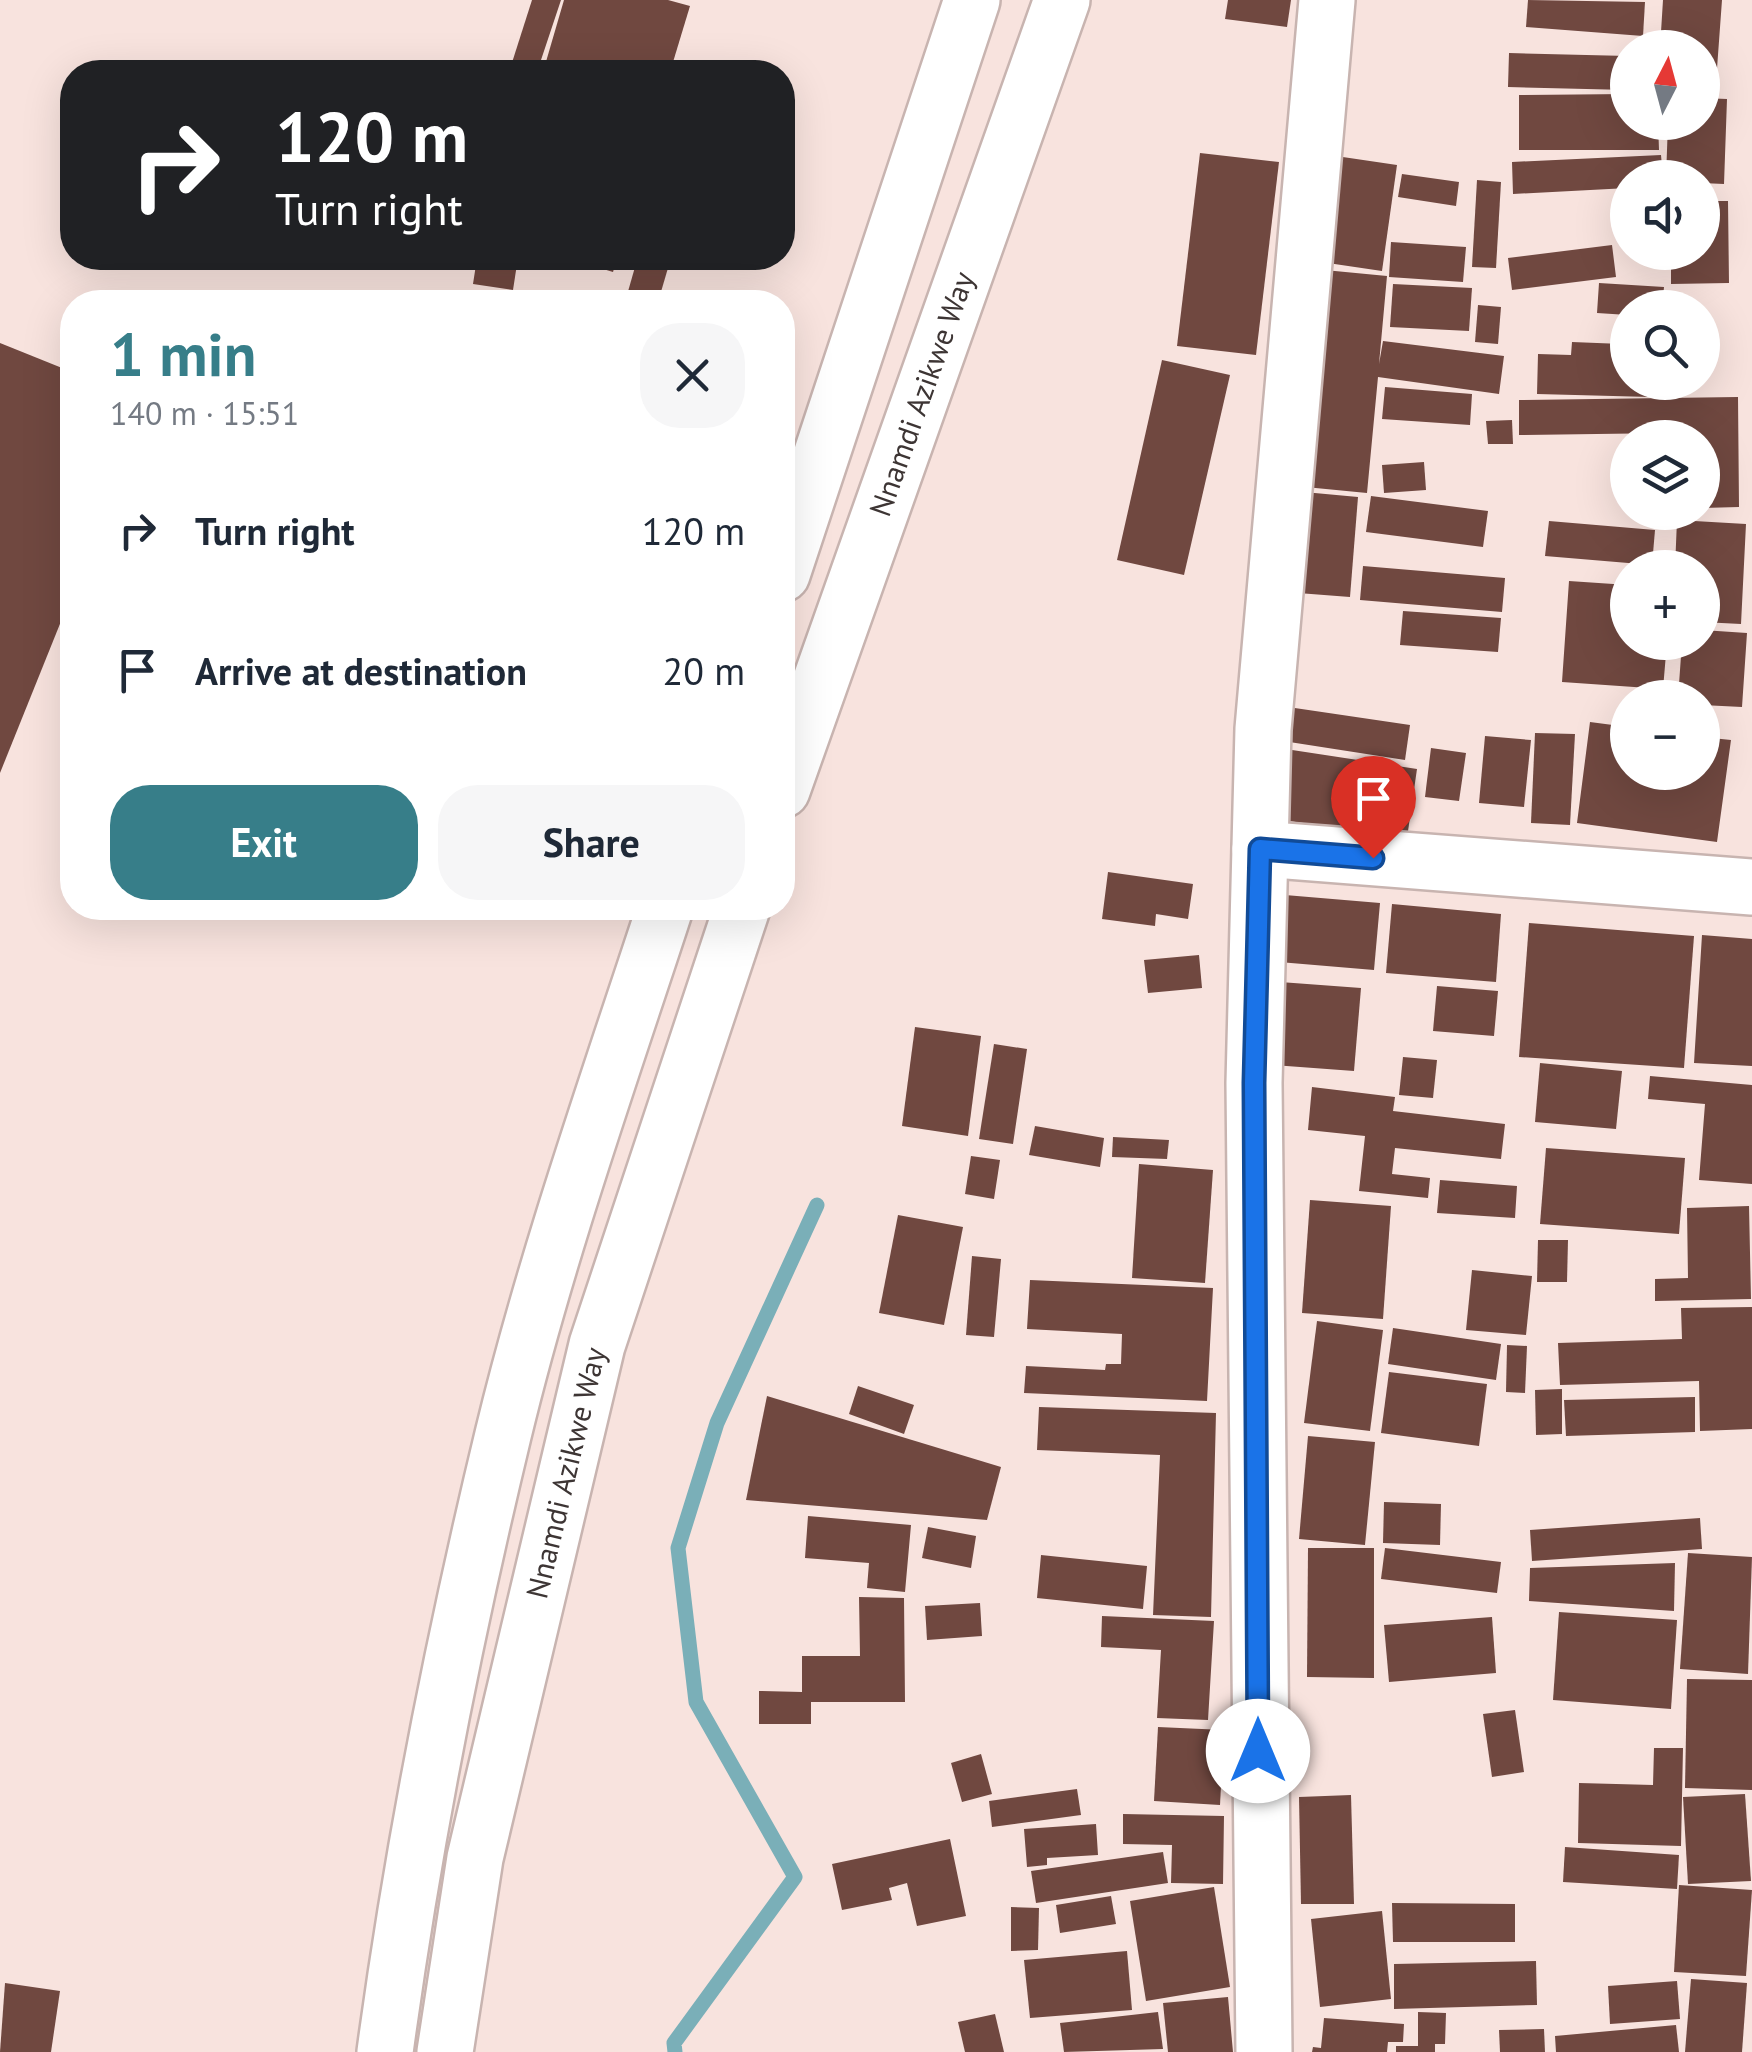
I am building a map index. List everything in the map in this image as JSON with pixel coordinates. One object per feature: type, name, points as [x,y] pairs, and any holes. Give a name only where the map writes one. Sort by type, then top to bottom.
[{"type":"main road","points":[[795,535],[972,0]]},
{"type":"main road","name":"Nnamdi Azikwe Way","points":[[795,753],[1062,0]]},
{"type":"main road","points":[[1264,2052],[1254,1102],[1263,728],[1327,0]]},
{"type":"main road","points":[[1260,849],[1752,887]]},
{"type":"main road","points":[[385,2052],[444,1708],[504,1433],[582,1165],[661,920]]},
{"type":"main road","name":"Nnamdi Azikwe Way","points":[[445,2052],[475,1858],[597,1345],[738,920]]},
{"type":"building","points":[[532,0],[561,0],[541,60],[513,60]]},
{"type":"building","points":[[564,0],[668,0],[690,6],[674,60],[546,60]]},
{"type":"building","points":[[1228,0],[1291,0],[1287,27],[1225,19]]},
{"type":"building","points":[[1528,0],[1645,2],[1643,30],[1610,30],[1610,33],[1526,27]]},
{"type":"building","points":[[1663,0],[1722,0],[1720,30],[1661,30]]},
{"type":"building","points":[[1509,53],[1610,56],[1610,90],[1508,87]]},
{"type":"building","points":[[1610,94],[1610,140],[1659,140],[1659,150],[1519,150],[1519,95]]},
{"type":"building","points":[[1720,99],[1727,99],[1724,184],[1720,184],[1720,160],[1667,160],[1667,140],[1720,140]]},
{"type":"building","points":[[1200,153],[1279,162],[1256,355],[1177,346]]},
{"type":"building","points":[[1661,155],[1661,160],[1610,160],[1610,189],[1513,194],[1512,162]]},
{"type":"building","points":[[1336,156],[1397,165],[1382,271],[1321,262]]},
{"type":"building","points":[[1402,174],[1459,182],[1456,206],[1398,197]]},
{"type":"building","points":[[1477,180],[1501,182],[1496,268],[1472,267]]},
{"type":"building","points":[[1720,201],[1728,201],[1729,283],[1671,284],[1671,270],[1720,270]]},
{"type":"building","points":[[1391,242],[1466,247],[1463,282],[1389,277]]},
{"type":"building","points":[[1610,245],[1610,270],[1615,270],[1616,277],[1512,290],[1508,258]]},
{"type":"building","points":[[1314,269],[1387,276],[1379,364],[1383,341],[1504,356],[1499,394],[1378,377],[1367,493],[1295,486]]},
{"type":"building","points":[[475,270],[516,270],[513,290],[473,284]]},
{"type":"building","points":[[634,270],[667,270],[662,290],[628,290]]},
{"type":"building","points":[[1599,283],[1664,287],[1610,290],[1610,314],[1597,313]]},
{"type":"building","points":[[1393,284],[1472,288],[1469,331],[1390,327]]},
{"type":"building","points":[[1478,305],[1501,307],[1498,344],[1475,342]]},
{"type":"building","points":[[1572,342],[1610,344],[1610,396],[1537,394],[1538,354],[1571,355]]},
{"type":"building","points":[[0,343],[60,367],[60,624],[0,773]]},
{"type":"building","points":[[1162,360],[1230,375],[1184,575],[1117,560]]},
{"type":"building","points":[[1385,387],[1472,394],[1470,425],[1382,419]]},
{"type":"building","points":[[1738,397],[1739,507],[1720,508],[1720,420],[1610,420],[1610,434],[1519,435],[1519,400]]},
{"type":"building","points":[[1512,420],[1513,444],[1488,444],[1486,421]]},
{"type":"building","points":[[1424,462],[1426,490],[1384,493],[1382,465]]},
{"type":"building","points":[[1293,491],[1358,497],[1350,597],[1285,592]]},
{"type":"building","points":[[1371,496],[1488,511],[1483,547],[1366,532]]},
{"type":"building","points":[[1549,521],[1610,526],[1610,530],[1655,530],[1653,550],[1610,550],[1610,561],[1545,556]]},
{"type":"building","points":[[1720,522],[1746,524],[1741,624],[1720,623],[1720,550],[1676,550],[1677,530],[1720,530]]},
{"type":"building","points":[[1363,566],[1505,578],[1502,612],[1360,600]]},
{"type":"building","points":[[1569,581],[1610,584],[1610,660],[1665,660],[1664,680],[1610,680],[1610,685],[1562,682]]},
{"type":"building","points":[[1403,611],[1501,618],[1498,652],[1400,645]]},
{"type":"building","points":[[1720,631],[1747,633],[1742,707],[1720,706],[1720,680],[1679,680],[1681,660],[1720,660]]},
{"type":"building","points":[[1288,707],[1410,725],[1405,760],[1283,741]]},
{"type":"building","points":[[1590,722],[1610,725],[1610,790],[1720,790],[1720,739],[1731,740],[1717,842],[1577,823]]},
{"type":"building","points":[[1535,733],[1575,734],[1570,825],[1531,823]]},
{"type":"building","points":[[1485,736],[1531,740],[1524,807],[1479,803]]},
{"type":"building","points":[[1279,748],[1417,769],[1407,838],[1269,818]]},
{"type":"building","points":[[1431,748],[1466,753],[1459,801],[1425,797]]},
{"type":"building","points":[[1108,872],[1193,884],[1188,919],[1156,914],[1155,926],[1102,919]]},
{"type":"building","points":[[1285,895],[1380,903],[1374,970],[1279,962]]},
{"type":"building","points":[[1392,904],[1501,914],[1496,982],[1386,973]]},
{"type":"building","points":[[1529,923],[1694,936],[1684,1068],[1519,1057]]},
{"type":"building","points":[[1702,935],[1752,939],[1752,1066],[1694,1063]]},
{"type":"building","points":[[1199,955],[1202,988],[1148,993],[1144,960]]},
{"type":"building","points":[[1280,982],[1361,988],[1354,1071],[1273,1065]]},
{"type":"building","points":[[1437,986],[1498,991],[1494,1036],[1433,1031]]},
{"type":"building","points":[[915,1027],[981,1036],[968,1136],[902,1126]]},
{"type":"building","points":[[994,1044],[1027,1049],[1013,1144],[979,1139]]},
{"type":"building","points":[[1403,1057],[1437,1060],[1433,1098],[1399,1095]]},
{"type":"building","points":[[1540,1063],[1622,1071],[1616,1129],[1535,1122]]},
{"type":"building","points":[[1650,1076],[1752,1085],[1752,1184],[1699,1180],[1705,1104],[1648,1099]]},
{"type":"building","points":[[1312,1087],[1395,1097],[1393,1111],[1505,1124],[1501,1159],[1395,1148],[1392,1174],[1430,1178],[1428,1198],[1359,1191],[1365,1136],[1308,1130]]},
{"type":"building","points":[[1035,1126],[1104,1138],[1100,1167],[1029,1155]]},
{"type":"building","points":[[1113,1137],[1169,1140],[1167,1159],[1112,1157]]},
{"type":"building","points":[[1546,1148],[1685,1158],[1679,1234],[1540,1224]]},
{"type":"building","points":[[971,1156],[1000,1160],[994,1199],[965,1194]]},
{"type":"building","points":[[1139,1164],[1213,1170],[1205,1283],[1132,1278]]},
{"type":"building","points":[[1440,1180],[1517,1186],[1515,1218],[1437,1213]]},
{"type":"building","points":[[1310,1200],[1391,1206],[1383,1319],[1302,1313]]},
{"type":"building","points":[[1749,1206],[1751,1299],[1655,1301],[1655,1279],[1688,1278],[1687,1208]]},
{"type":"building","points":[[898,1215],[963,1227],[944,1325],[879,1313]]},
{"type":"building","points":[[1538,1240],[1568,1240],[1567,1282],[1537,1282]]},
{"type":"building","points":[[972,1256],[1001,1259],[994,1337],[966,1335]]},
{"type":"building","points":[[1472,1270],[1532,1276],[1526,1335],[1466,1330]]},
{"type":"building","points":[[1030,1280],[1213,1288],[1207,1401],[1024,1393],[1026,1366],[1105,1370],[1106,1364],[1121,1364],[1122,1334],[1027,1329]]},
{"type":"building","points":[[1752,1307],[1752,1429],[1700,1431],[1699,1381],[1560,1385],[1558,1343],[1682,1339],[1681,1308]]},
{"type":"building","points":[[1317,1321],[1383,1330],[1370,1431],[1304,1423]]},
{"type":"building","points":[[1393,1328],[1501,1344],[1496,1380],[1388,1364]]},
{"type":"building","points":[[1507,1345],[1527,1346],[1525,1393],[1506,1392]]},
{"type":"building","points":[[1389,1372],[1487,1384],[1479,1446],[1381,1433]]},
{"type":"building","points":[[858,1386],[914,1405],[904,1434],[849,1414]]},
{"type":"building","points":[[1562,1389],[1562,1434],[1536,1435],[1535,1390]]},
{"type":"building","points":[[767,1396],[1001,1467],[987,1520],[746,1500]]},
{"type":"building","points":[[1695,1397],[1695,1432],[1566,1436],[1564,1400]]},
{"type":"building","points":[[1039,1407],[1216,1413],[1211,1617],[1153,1615],[1160,1455],[1037,1450]]},
{"type":"building","points":[[1308,1436],[1375,1442],[1365,1545],[1299,1539]]},
{"type":"building","points":[[1384,1502],[1441,1504],[1440,1545],[1383,1543]]},
{"type":"building","points":[[808,1516],[911,1525],[905,1592],[867,1588],[869,1563],[805,1558]]},
{"type":"building","points":[[1700,1518],[1702,1549],[1532,1561],[1530,1530]]},
{"type":"building","points":[[928,1527],[976,1536],[971,1568],[922,1558]]},
{"type":"building","points":[[1308,1548],[1374,1548],[1374,1678],[1307,1677]]},
{"type":"building","points":[[1385,1548],[1501,1562],[1497,1593],[1381,1579]]},
{"type":"building","points":[[1688,1553],[1752,1557],[1748,1674],[1680,1669]]},
{"type":"building","points":[[1041,1555],[1147,1566],[1143,1609],[1037,1598]]},
{"type":"building","points":[[1675,1563],[1674,1611],[1529,1601],[1530,1568]]},
{"type":"building","points":[[859,1597],[904,1598],[905,1702],[811,1702],[811,1724],[759,1724],[759,1691],[802,1692],[802,1656],[860,1656]]},
{"type":"building","points":[[980,1603],[982,1636],[927,1640],[925,1606]]},
{"type":"building","points":[[1559,1612],[1677,1620],[1671,1709],[1553,1700]]},
{"type":"building","points":[[1102,1616],[1214,1621],[1208,1720],[1157,1718],[1161,1650],[1101,1647]]},
{"type":"building","points":[[1492,1617],[1496,1673],[1389,1682],[1384,1625]]},
{"type":"building","points":[[1687,1679],[1752,1680],[1752,1790],[1685,1788]]},
{"type":"building","points":[[1515,1710],[1524,1772],[1492,1777],[1483,1714]]},
{"type":"building","points":[[1158,1727],[1224,1730],[1220,1805],[1154,1801]]},
{"type":"building","points":[[1654,1748],[1683,1748],[1681,1846],[1578,1843],[1579,1783],[1653,1785]]},
{"type":"building","points":[[981,1754],[992,1794],[962,1802],[951,1763]]},
{"type":"building","points":[[1077,1789],[1081,1815],[992,1827],[989,1801]]},
{"type":"building","points":[[1745,1794],[1751,1881],[1688,1884],[1683,1797]]},
{"type":"building","points":[[1351,1795],[1354,1904],[1301,1904],[1299,1797]]},
{"type":"building","points":[[1123,1814],[1224,1816],[1223,1884],[1171,1883],[1172,1845],[1123,1844]]},
{"type":"building","points":[[1096,1824],[1098,1855],[1047,1858],[1047,1865],[1027,1867],[1024,1829]]},
{"type":"building","points":[[950,1839],[966,1916],[917,1926],[907,1883],[889,1888],[892,1900],[842,1910],[832,1864]]},
{"type":"building","points":[[1565,1847],[1679,1855],[1677,1889],[1563,1882]]},
{"type":"building","points":[[1163,1852],[1168,1883],[1036,1903],[1031,1871]]},
{"type":"building","points":[[1679,1885],[1752,1890],[1746,1976],[1674,1972]]},
{"type":"building","points":[[1214,1887],[1230,1987],[1146,2001],[1130,1901]]},
{"type":"building","points":[[1111,1896],[1116,1924],[1060,1933],[1056,1905]]},
{"type":"building","points":[[1392,1903],[1515,1904],[1515,1942],[1393,1942]]},
{"type":"building","points":[[1011,1907],[1039,1908],[1038,1950],[1011,1951]]},
{"type":"building","points":[[1382,1911],[1391,1999],[1320,2007],[1311,1919]]},
{"type":"building","points":[[1127,1951],[1132,2010],[1030,2018],[1024,1960]]},
{"type":"building","points":[[1536,1961],[1537,2005],[1394,2009],[1394,1964]]},
{"type":"building","points":[[1691,1979],[1747,1983],[1742,2052],[1685,2052]]},
{"type":"building","points":[[1677,1981],[1680,2019],[1610,2024],[1608,1986]]},
{"type":"building","points":[[5,1983],[60,1991],[51,2052],[0,2052]]},
{"type":"building","points":[[1228,1997],[1233,2052],[1168,2052],[1163,2003]]},
{"type":"building","points":[[1158,2012],[1163,2049],[1064,2052],[1060,2023]]},
{"type":"building","points":[[1418,2012],[1446,2013],[1445,2044],[1435,2044],[1435,2052],[1396,2052],[1396,2046],[1418,2046]]},
{"type":"building","points":[[995,2014],[1004,2052],[965,2052],[958,2022]]},
{"type":"building","points":[[1324,2018],[1404,2024],[1403,2042],[1388,2042],[1387,2052],[1312,2052],[1313,2047],[1321,2048]]},
{"type":"building","points":[[1676,2025],[1679,2052],[1556,2052],[1555,2036]]},
{"type":"building","points":[[1544,2029],[1545,2052],[1500,2052],[1499,2030]]},
{"type":"waterway","points":[[675,2052],[674,2043],[795,1877],[696,1702],[678,1548],[717,1423],[817,1205]]},
{"type":"route","points":[[1258,1751],[1254,1083],[1260,849],[1373,858]]}]
